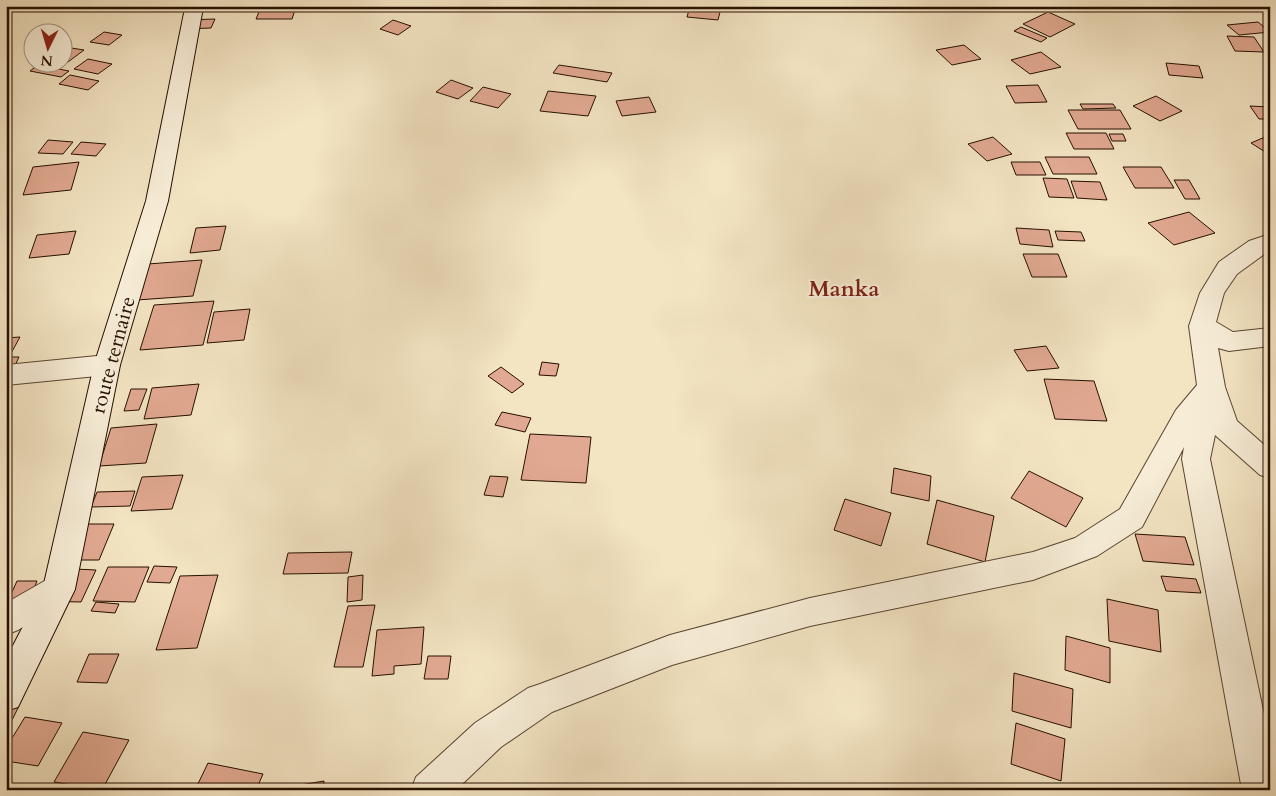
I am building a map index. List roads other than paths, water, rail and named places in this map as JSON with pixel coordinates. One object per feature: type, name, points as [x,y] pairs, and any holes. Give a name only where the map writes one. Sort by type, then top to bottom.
[{"type":"street","name":"route ternaire","points":[[6,695],[59,590],[107,365],[157,202],[192,13],[197,6]]},
{"type":"street","points":[[1270,242],[1257,246],[1228,268],[1212,292],[1202,326],[1211,387],[1225,427],[1270,466]]},
{"type":"street","points":[[1202,326],[1230,342],[1270,337]]},
{"type":"street","points":[[6,375],[107,365]]},
{"type":"street","points":[[429,790],[488,734],[540,700],[670,650],[810,612],[1033,566],[1086,547],[1131,518],[1186,417],[1211,387]]},
{"type":"street","points":[[1211,387],[1196,459],[1261,790]]},
{"type":"street","points":[[6,620],[59,590]]},
{"type":"district","name":"Manka","points":[[844,289]]}]
